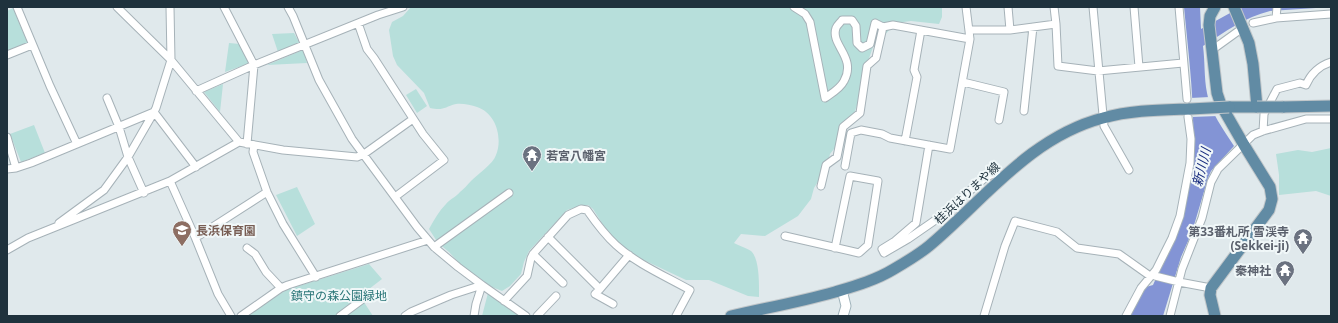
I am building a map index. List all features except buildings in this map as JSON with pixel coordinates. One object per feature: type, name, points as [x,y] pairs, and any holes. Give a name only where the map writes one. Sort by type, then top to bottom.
[{"type":"main road","points":[[1215,7],[1210,16],[1209,24],[1217,92],[1221,105],[1270,187],[1272,199],[1269,210],[1211,288],[1210,295],[1215,316]]},
{"type":"main road","points":[[1234,8],[1244,27],[1253,64],[1257,107]]},
{"type":"main road","name":"桂浜はりまや線","points":[[731,316],[842,290],[880,277],[923,250],[967,212],[1000,179],[1047,142],[1075,127],[1103,118],[1149,111],[1188,108],[1331,106]]},
{"type":"street","points":[[17,7],[32,45],[77,144]]},
{"type":"street","points":[[117,7],[171,60],[239,142],[283,150],[357,157],[364,154],[413,119]]},
{"type":"street","points":[[50,229],[104,190],[128,157],[154,112],[171,60],[170,7]]},
{"type":"street","points":[[224,7],[254,65],[251,145],[253,152],[267,192],[283,224],[316,277]]},
{"type":"street","points":[[288,7],[319,80],[352,139],[428,240],[434,247],[482,285],[526,316]]},
{"type":"street","points":[[293,16],[294,7]]},
{"type":"street","points":[[376,7],[378,15]]},
{"type":"street","points":[[196,91],[254,65],[378,15],[403,7]]},
{"type":"street","points":[[794,7],[805,14],[810,22],[825,98],[834,93],[844,82],[848,67],[846,59],[836,39],[836,28],[842,20],[852,20],[856,26],[857,43],[862,48],[870,44],[875,23],[883,27],[893,25],[970,39]]},
{"type":"street","points":[[845,166],[851,133],[861,130],[882,134],[890,138],[950,149],[970,39],[966,7]]},
{"type":"street","points":[[1008,7],[1010,30]]},
{"type":"street","points":[[1054,7],[1058,66],[1098,71],[1183,63]]},
{"type":"street","points":[[1093,7],[1104,126],[1129,170]]},
{"type":"street","points":[[1134,7],[1139,67]]},
{"type":"street","points":[[1126,316],[1141,288],[1156,270],[1172,238],[1180,216],[1190,163],[1191,138],[1179,7]]},
{"type":"street","points":[[1212,46],[1244,27],[1276,13],[1331,14]]},
{"type":"street","points":[[358,23],[367,49],[423,134],[444,160],[395,197]]},
{"type":"street","points":[[969,30],[1010,30],[1056,24]]},
{"type":"street","points":[[821,186],[826,164],[837,158],[843,127],[860,113],[867,66],[876,58],[883,27]]},
{"type":"street","points":[[1024,111],[1033,27]]},
{"type":"street","points":[[905,141],[917,77],[914,70],[921,30]]},
{"type":"street","points":[[7,56],[32,45]]},
{"type":"street","points":[[1263,131],[1264,114],[1277,89],[1300,83],[1306,85],[1309,78],[1320,66],[1331,62]]},
{"type":"street","points":[[963,82],[1004,92],[999,120]]},
{"type":"street","points":[[107,98],[119,127],[128,157],[144,192]]},
{"type":"street","points":[[7,169],[16,168],[154,112]]},
{"type":"street","points":[[154,112],[196,167]]},
{"type":"street","points":[[1170,316],[1177,282],[1202,218],[1214,173],[1253,135],[1306,119],[1331,119]]},
{"type":"street","points":[[7,137],[16,168]]},
{"type":"street","points":[[7,250],[28,238],[170,181],[239,142]]},
{"type":"street","points":[[882,249],[895,241],[916,223],[929,145]]},
{"type":"street","points":[[868,245],[882,249],[884,253],[929,225],[986,177],[996,172],[1000,179]]},
{"type":"street","points":[[785,236],[835,248],[859,253],[868,245],[878,181],[850,176],[835,248]]},
{"type":"street","points":[[170,181],[218,294],[231,316]]},
{"type":"street","points":[[195,237],[267,192]]},
{"type":"street","points":[[434,247],[509,193]]},
{"type":"street","points":[[504,301],[526,276],[533,254],[568,215],[581,209],[586,210],[617,246],[629,255],[690,290],[676,316]]},
{"type":"street","points":[[984,316],[1005,246],[1015,221],[1057,232],[1078,248],[1119,254],[1153,275],[1177,282],[1211,288]]},
{"type":"street","points":[[548,237],[600,289]]},
{"type":"street","points":[[241,316],[281,288],[428,240]]},
{"type":"street","points":[[247,248],[255,254],[266,272],[281,288]]},
{"type":"street","points":[[533,254],[563,283]]},
{"type":"street","points":[[613,304],[596,294],[629,255]]},
{"type":"street","points":[[405,316],[451,295],[482,285]]},
{"type":"street","points":[[474,316],[482,285]]},
{"type":"street","points":[[842,290],[846,306],[843,316]]},
{"type":"street","points":[[537,316],[556,296]]},
{"type":"street","points":[[340,316],[363,299]]},
{"type":"green space","points":[[411,7],[942,7],[942,17],[939,24],[911,21],[896,23],[873,47],[867,64],[863,87],[852,120],[845,129],[841,140],[830,154],[827,167],[814,188],[811,199],[798,216],[765,236],[741,234],[734,243],[751,251],[754,255],[758,273],[759,297],[748,296],[709,280],[686,280],[633,255],[608,235],[593,209],[588,205],[567,210],[529,251],[521,274],[510,286],[502,291],[492,287],[461,265],[438,243],[429,229],[448,202],[489,165],[496,155],[499,141],[498,134],[493,120],[484,110],[477,107],[466,104],[458,104],[441,109],[430,108],[424,93],[397,65],[393,56],[389,30],[392,22],[403,16]]},
{"type":"green space","points":[[13,8],[28,44],[7,52],[7,11]]},
{"type":"green space","points":[[294,33],[300,44],[278,52],[272,34]]},
{"type":"green space","points":[[229,43],[240,44],[250,63],[225,72]]},
{"type":"green space","points":[[303,50],[307,63],[267,65]]},
{"type":"green space","points":[[223,84],[220,112],[204,92]]},
{"type":"green space","points":[[416,89],[427,106],[417,113],[406,95]]},
{"type":"green space","points":[[34,125],[45,153],[21,162],[10,134]]},
{"type":"green space","points":[[1331,148],[1331,196],[1316,191],[1279,195],[1279,175],[1276,154],[1298,150],[1312,152]]},
{"type":"green space","points":[[297,187],[315,224],[297,236],[276,195]]},
{"type":"green space","name":"鎮守の森公園緑地","points":[[369,264],[382,279],[360,296],[373,316],[247,316],[286,290]]},
{"type":"green space","points":[[488,293],[519,316],[482,316]]},
{"type":"water","name":"新川川","points":[[1184,7],[1200,7],[1201,29],[1241,7],[1331,7],[1270,11],[1252,17],[1203,46],[1205,81],[1211,107],[1234,146],[1211,171],[1208,178],[1192,232],[1181,257],[1163,316],[1130,316],[1146,287],[1153,285],[1170,251],[1179,230],[1191,175],[1193,147],[1192,91]]},
{"type":"pier","points":[[1210,97],[1218,116],[1191,117],[1190,98]]},
{"type":"place","name":"若宮八幡宮","points":[[532,172]]},
{"type":"place","name":"長浜保育園","points":[[182,247]]},
{"type":"place","name":"第33番札所 雪渓寺 (Sekkei-ji)","points":[[1303,255]]},
{"type":"place","name":"秦神社","points":[[1285,287]]}]
